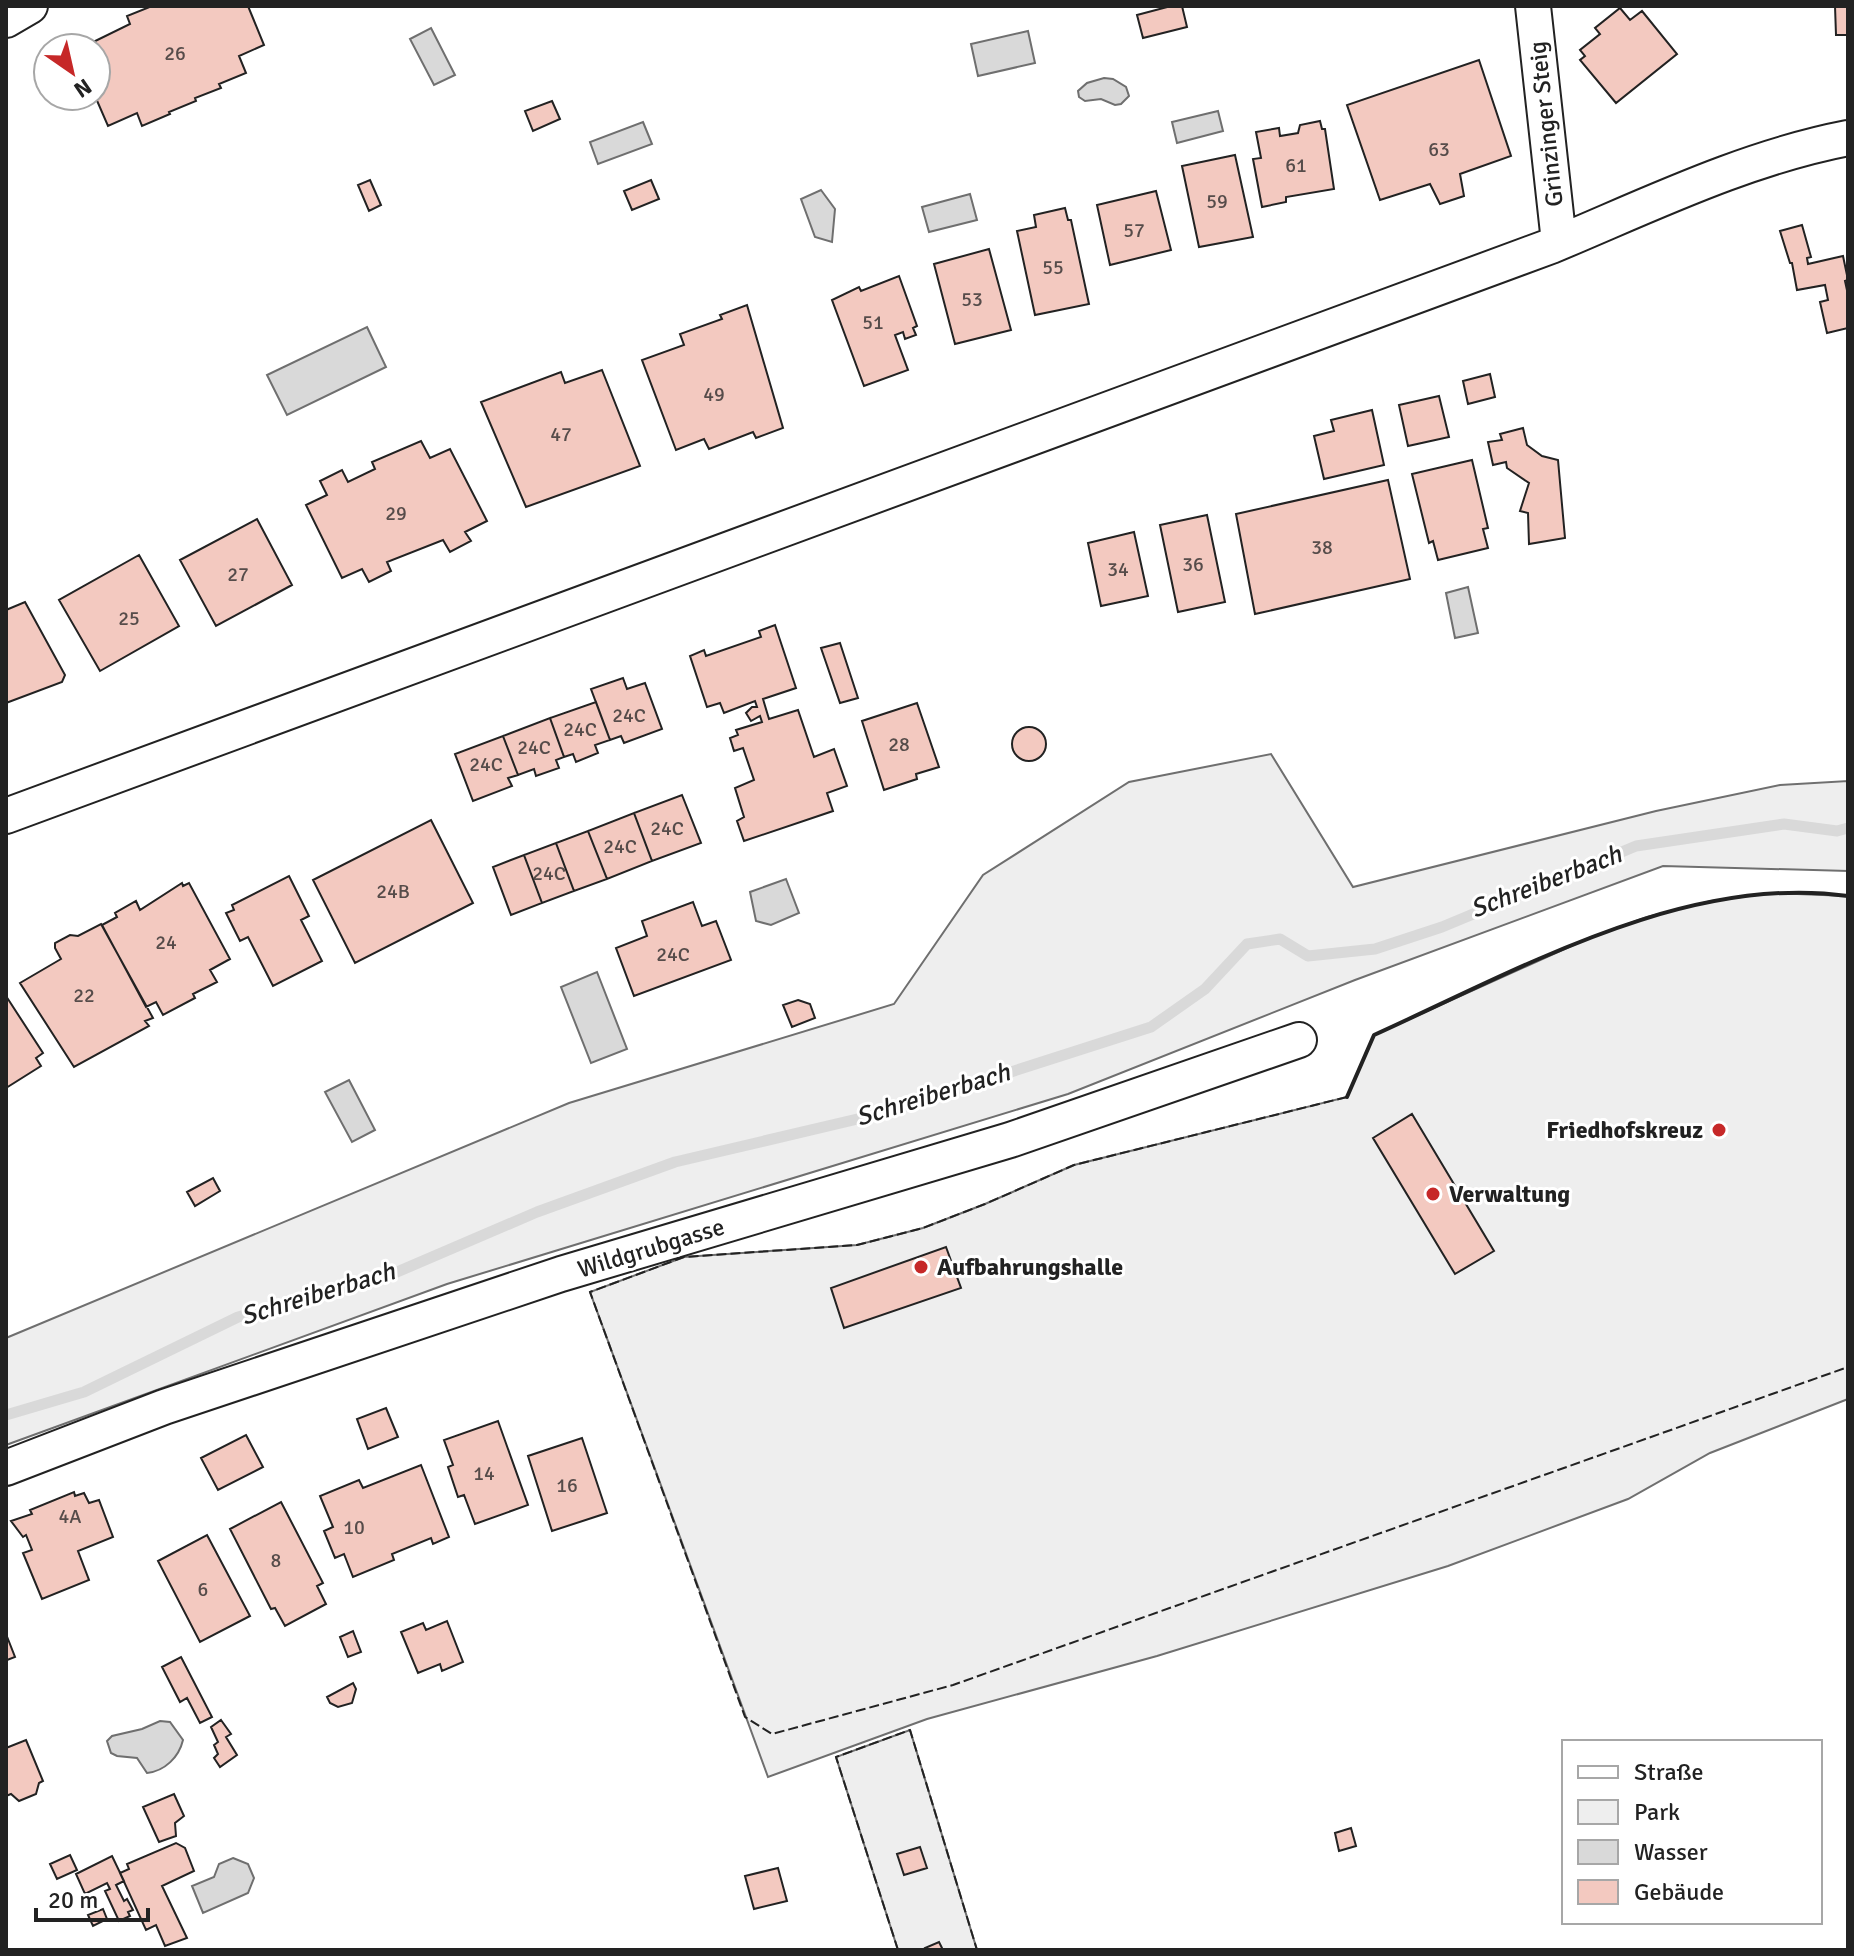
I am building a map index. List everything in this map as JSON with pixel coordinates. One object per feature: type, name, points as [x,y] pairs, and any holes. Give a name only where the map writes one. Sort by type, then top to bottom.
[{"type":"street","points":[[6,20],[30,6]]},
{"type":"street","name":"Grinzinger Steig","points":[[1533,6],[1559,242]]},
{"type":"street","points":[[6,816],[1559,242],[1680,191],[1775,157],[1848,138]]},
{"type":"street","name":"Wildgrubgasse","points":[[6,1468],[164,1407],[546,1279],[1010,1140],[1299,1040]]},
{"type":"green space","points":[[1271,754],[1353,887],[1656,811],[1780,785],[1848,781],[1848,871],[1663,866],[1355,980],[1068,1094],[447,1284],[6,1445],[6,1338],[569,1103],[894,1004],[983,875],[1129,782]]},
{"type":"green space","points":[[1772,893],[1848,896],[1848,1399],[1710,1453],[1628,1499],[1448,1566],[1157,1656],[927,1719],[768,1777],[590,1292],[684,1257],[857,1245],[923,1228],[1074,1165],[1347,1097],[1374,1035],[1589,938],[1647,917],[1711,901]]},
{"type":"green space","points":[[910,1730],[977,1950],[898,1950],[836,1757]]},
{"type":"water","points":[[431,28],[455,75],[434,85],[410,39]]},
{"type":"water","points":[[1028,31],[1035,63],[978,76],[971,44]]},
{"type":"water","points":[[1113,79],[1126,87],[1129,96],[1121,104],[1115,105],[1101,99],[1085,101],[1079,97],[1078,91],[1087,83]]},
{"type":"water","points":[[1218,111],[1223,131],[1177,143],[1172,122]]},
{"type":"water","points":[[643,122],[652,144],[598,164],[590,142]]},
{"type":"water","points":[[821,190],[835,209],[832,242],[815,237],[801,199]]},
{"type":"water","points":[[970,194],[977,220],[929,232],[922,207]]},
{"type":"water","points":[[367,327],[386,367],[287,415],[267,375]]},
{"type":"water","points":[[1468,587],[1478,633],[1455,638],[1446,593]]},
{"type":"water","points":[[786,879],[799,913],[771,925],[756,921],[750,892]]},
{"type":"water","points":[[597,972],[627,1049],[591,1063],[561,987]]},
{"type":"water","points":[[349,1080],[375,1130],[352,1142],[325,1092]]},
{"type":"water","points":[[160,1721],[170,1722],[183,1740],[175,1757],[165,1766],[147,1773],[137,1758],[111,1753],[107,1741],[112,1736]]},
{"type":"water","points":[[233,1858],[248,1864],[254,1878],[248,1893],[203,1913],[192,1886],[214,1877],[219,1864]]},
{"type":"building","points":[[152,6],[248,6],[264,45],[239,56],[246,73],[219,84],[221,88],[195,98],[196,101],[142,126],[137,113],[108,126],[102,112],[112,112],[112,33],[130,24],[127,16]]},
{"type":"building","points":[[1182,6],[1187,27],[1143,38],[1137,15]]},
{"type":"building","points":[[1835,6],[1848,6],[1848,35],[1836,35]]},
{"type":"building","points":[[1620,8],[1630,20],[1642,11],[1677,54],[1616,103],[1580,60],[1585,56],[1580,50],[1600,34],[1595,28]]},
{"type":"building","points":[[1479,60],[1511,156],[1460,174],[1464,196],[1440,204],[1430,184],[1380,200],[1347,105]]},
{"type":"building","points":[[552,101],[560,119],[533,131],[525,111]]},
{"type":"building","points":[[1320,121],[1322,129],[1325,129],[1334,189],[1286,197],[1286,202],[1262,207],[1253,159],[1261,158],[1256,132],[1279,128],[1280,136],[1298,133],[1300,125]]},
{"type":"building","points":[[1235,155],[1253,237],[1199,247],[1182,166]]},
{"type":"building","points":[[370,180],[381,205],[369,211],[358,185]]},
{"type":"building","points":[[651,180],[659,199],[632,210],[624,191]]},
{"type":"building","points":[[1156,191],[1171,250],[1110,265],[1097,205]]},
{"type":"building","points":[[1065,208],[1068,220],[1071,220],[1089,304],[1035,315],[1017,231],[1036,227],[1034,215]]},
{"type":"building","points":[[1802,225],[1811,257],[1807,258],[1808,264],[1843,256],[1848,280],[1845,281],[1848,328],[1827,333],[1820,302],[1828,300],[1825,285],[1797,290],[1792,263],[1780,231]]},
{"type":"building","points":[[989,249],[1011,330],[955,344],[934,264]]},
{"type":"building","points":[[899,276],[917,326],[913,328],[916,335],[905,339],[903,332],[895,335],[908,370],[864,386],[832,300],[859,287],[861,291]]},
{"type":"building","points":[[747,305],[783,428],[756,438],[753,432],[709,449],[704,439],[676,450],[642,360],[684,345],[680,334],[722,319],[720,315]]},
{"type":"building","points":[[602,370],[640,466],[526,507],[481,402],[561,372],[565,383]]},
{"type":"building","points":[[1490,374],[1495,397],[1468,404],[1463,381]]},
{"type":"building","points":[[1439,396],[1449,437],[1408,446],[1399,405]]},
{"type":"building","points":[[1372,410],[1384,465],[1324,479],[1314,436],[1334,431],[1331,420]]},
{"type":"building","points":[[1523,428],[1527,445],[1542,456],[1558,460],[1565,538],[1529,544],[1528,513],[1520,511],[1529,483],[1507,468],[1506,462],[1493,465],[1488,442],[1502,440],[1500,434]]},
{"type":"building","points":[[421,441],[430,458],[450,449],[487,521],[465,532],[471,541],[450,552],[443,540],[387,562],[391,571],[369,582],[362,569],[342,578],[306,505],[327,495],[320,481],[342,470],[348,482],[375,469],[372,462]]},
{"type":"building","points":[[1472,460],[1488,528],[1483,529],[1488,548],[1438,560],[1433,541],[1429,543],[1412,474]]},
{"type":"building","points":[[1388,480],[1410,579],[1255,614],[1236,514]]},
{"type":"building","points":[[1207,515],[1225,602],[1178,612],[1160,525]]},
{"type":"building","points":[[257,519],[292,585],[216,626],[180,560]]},
{"type":"building","points":[[1134,532],[1148,596],[1101,606],[1088,543]]},
{"type":"building","points":[[139,555],[179,626],[100,671],[59,600]]},
{"type":"building","points":[[25,602],[65,675],[62,682],[6,703],[6,610]]},
{"type":"building","points":[[775,625],[796,688],[763,699],[769,719],[798,710],[814,757],[834,749],[847,786],[827,793],[833,811],[744,841],[737,821],[744,817],[735,788],[754,780],[743,748],[734,751],[730,738],[738,735],[736,730],[762,722],[760,716],[751,721],[746,713],[757,707],[755,701],[724,713],[720,703],[707,707],[690,656],[704,650],[706,656],[761,637],[759,631]]},
{"type":"building","points":[[840,643],[858,698],[840,703],[821,648]]},
{"type":"building","points":[[623,678],[627,689],[645,683],[662,729],[624,743],[621,736],[610,740],[591,689]]},
{"type":"building","points":[[596,702],[610,740],[595,745],[598,753],[576,762],[573,754],[564,757],[550,718]]},
{"type":"building","points":[[917,703],[939,767],[916,774],[917,779],[884,790],[862,721]]},
{"type":"building","points":[[550,718],[564,757],[556,760],[559,768],[536,776],[534,769],[518,775],[503,736]]},
{"type":"building","points":[[1029,727],[1041,732],[1046,744],[1041,756],[1029,761],[1017,756],[1012,744],[1017,732]]},
{"type":"building","points":[[503,736],[518,775],[508,778],[512,786],[473,801],[455,754]]},
{"type":"building","points":[[682,795],[701,843],[652,861],[634,813]]},
{"type":"building","points":[[634,813],[652,861],[607,879],[588,831]]},
{"type":"building","points":[[431,820],[473,903],[355,963],[313,880]]},
{"type":"building","points":[[588,831],[607,879],[574,891],[556,843]]},
{"type":"building","points":[[556,843],[574,891],[542,903],[524,855]]},
{"type":"building","points":[[524,855],[542,903],[511,915],[493,867]]},
{"type":"building","points":[[289,876],[309,916],[301,920],[322,961],[273,986],[248,937],[240,941],[226,913],[234,910],[232,905]]},
{"type":"building","points":[[182,883],[183,886],[189,883],[230,959],[210,970],[217,982],[163,1015],[156,1002],[146,1007],[102,925],[136,901],[140,910]]},
{"type":"building","points":[[693,902],[702,926],[716,921],[731,960],[634,996],[616,948],[647,936],[642,921]]},
{"type":"building","points":[[101,924],[153,1018],[145,1021],[149,1026],[74,1067],[20,983],[61,959],[55,943]]},
{"type":"building","points":[[6,996],[43,1053],[36,1058],[41,1066],[6,1088]]},
{"type":"building","points":[[798,1000],[810,1004],[815,1018],[792,1027],[783,1005]]},
{"type":"building","name":"Verwaltung","points":[[1412,1114],[1494,1251],[1455,1274],[1373,1138]]},
{"type":"building","points":[[213,1178],[220,1191],[195,1206],[187,1192]]},
{"type":"building","name":"Aufbahrungshalle","points":[[946,1247],[961,1288],[844,1328],[831,1288]]},
{"type":"building","points":[[386,1408],[398,1437],[368,1449],[357,1419]]},
{"type":"building","points":[[498,1421],[528,1505],[475,1524],[464,1495],[458,1497],[448,1467],[453,1465],[444,1440]]},
{"type":"building","points":[[246,1435],[263,1467],[218,1490],[201,1458]]},
{"type":"building","points":[[582,1438],[607,1513],[552,1531],[528,1456]]},
{"type":"building","points":[[421,1465],[449,1537],[433,1544],[431,1538],[392,1554],[394,1560],[353,1577],[344,1554],[335,1558],[324,1531],[333,1527],[320,1496],[359,1480],[363,1488]]},
{"type":"building","points":[[74,1492],[75,1496],[84,1493],[89,1503],[99,1500],[113,1537],[78,1551],[89,1580],[42,1599],[23,1553],[32,1550],[26,1535],[23,1537],[11,1521],[32,1514],[30,1510]]},
{"type":"building","points":[[281,1502],[323,1583],[317,1586],[326,1604],[285,1626],[275,1608],[271,1609],[230,1529]]},
{"type":"building","points":[[207,1535],[250,1616],[200,1642],[158,1561]]},
{"type":"building","points":[[447,1621],[463,1662],[442,1671],[440,1664],[418,1673],[401,1632],[423,1623],[426,1630]]},
{"type":"building","points":[[353,1631],[361,1652],[348,1657],[340,1637]]},
{"type":"building","points":[[6,1634],[15,1657],[7,1660],[6,1667]]},
{"type":"building","points":[[181,1657],[212,1717],[200,1723],[187,1698],[180,1702],[162,1667]]},
{"type":"building","points":[[353,1683],[356,1689],[352,1703],[338,1707],[330,1703],[327,1697]]},
{"type":"building","points":[[221,1720],[231,1734],[226,1737],[237,1755],[220,1767],[214,1758],[218,1754],[214,1745],[218,1742],[211,1727]]},
{"type":"building","points":[[26,1740],[43,1781],[39,1783],[36,1794],[19,1801],[11,1794],[6,1796],[6,1748]]},
{"type":"building","points":[[174,1794],[184,1816],[175,1823],[176,1836],[159,1842],[143,1807]]},
{"type":"building","points":[[1351,1828],[1356,1846],[1339,1851],[1335,1833]]},
{"type":"building","points":[[176,1843],[185,1848],[194,1871],[162,1886],[187,1938],[165,1946],[156,1925],[146,1930],[120,1873],[129,1869],[127,1864]]},
{"type":"building","points":[[920,1847],[927,1868],[904,1875],[897,1854]]},
{"type":"building","points":[[70,1855],[77,1870],[57,1879],[50,1864]]},
{"type":"building","points":[[112,1856],[124,1881],[116,1885],[133,1910],[128,1912],[130,1916],[119,1921],[105,1891],[110,1889],[107,1883],[85,1894],[76,1874]]},
{"type":"building","points":[[778,1868],[787,1901],[754,1909],[745,1876]]},
{"type":"building","points":[[103,1909],[107,1919],[93,1926],[88,1915]]},
{"type":"building","points":[[939,1942],[943,1950],[926,1950],[925,1948]]},
{"type":"waterway","name":"Schreiberbach","points":[[6,1415],[84,1392],[238,1317],[390,1275],[537,1212],[675,1162],[883,1113],[1151,1027],[1205,989],[1247,944],[1280,939],[1308,956],[1375,949],[1442,927],[1636,846],[1784,824],[1837,831],[1848,828]]},
{"type":"fence","points":[[1347,1097],[1074,1165],[923,1228],[857,1245],[684,1257],[590,1292],[745,1717],[772,1734],[953,1685],[1848,1367]]},
{"type":"fence","points":[[898,1950],[836,1757],[910,1730],[977,1950]]},
{"type":"wall","points":[[1347,1097],[1374,1035],[1604,932],[1665,913],[1726,899],[1787,893],[1848,896]]},
{"type":"place","name":"Friedhofskreuz","points":[[1719,1130]]},
{"type":"place","name":"Verwaltung","points":[[1433,1194]]},
{"type":"place","name":"Aufbahrungshalle","points":[[921,1267]]}]
